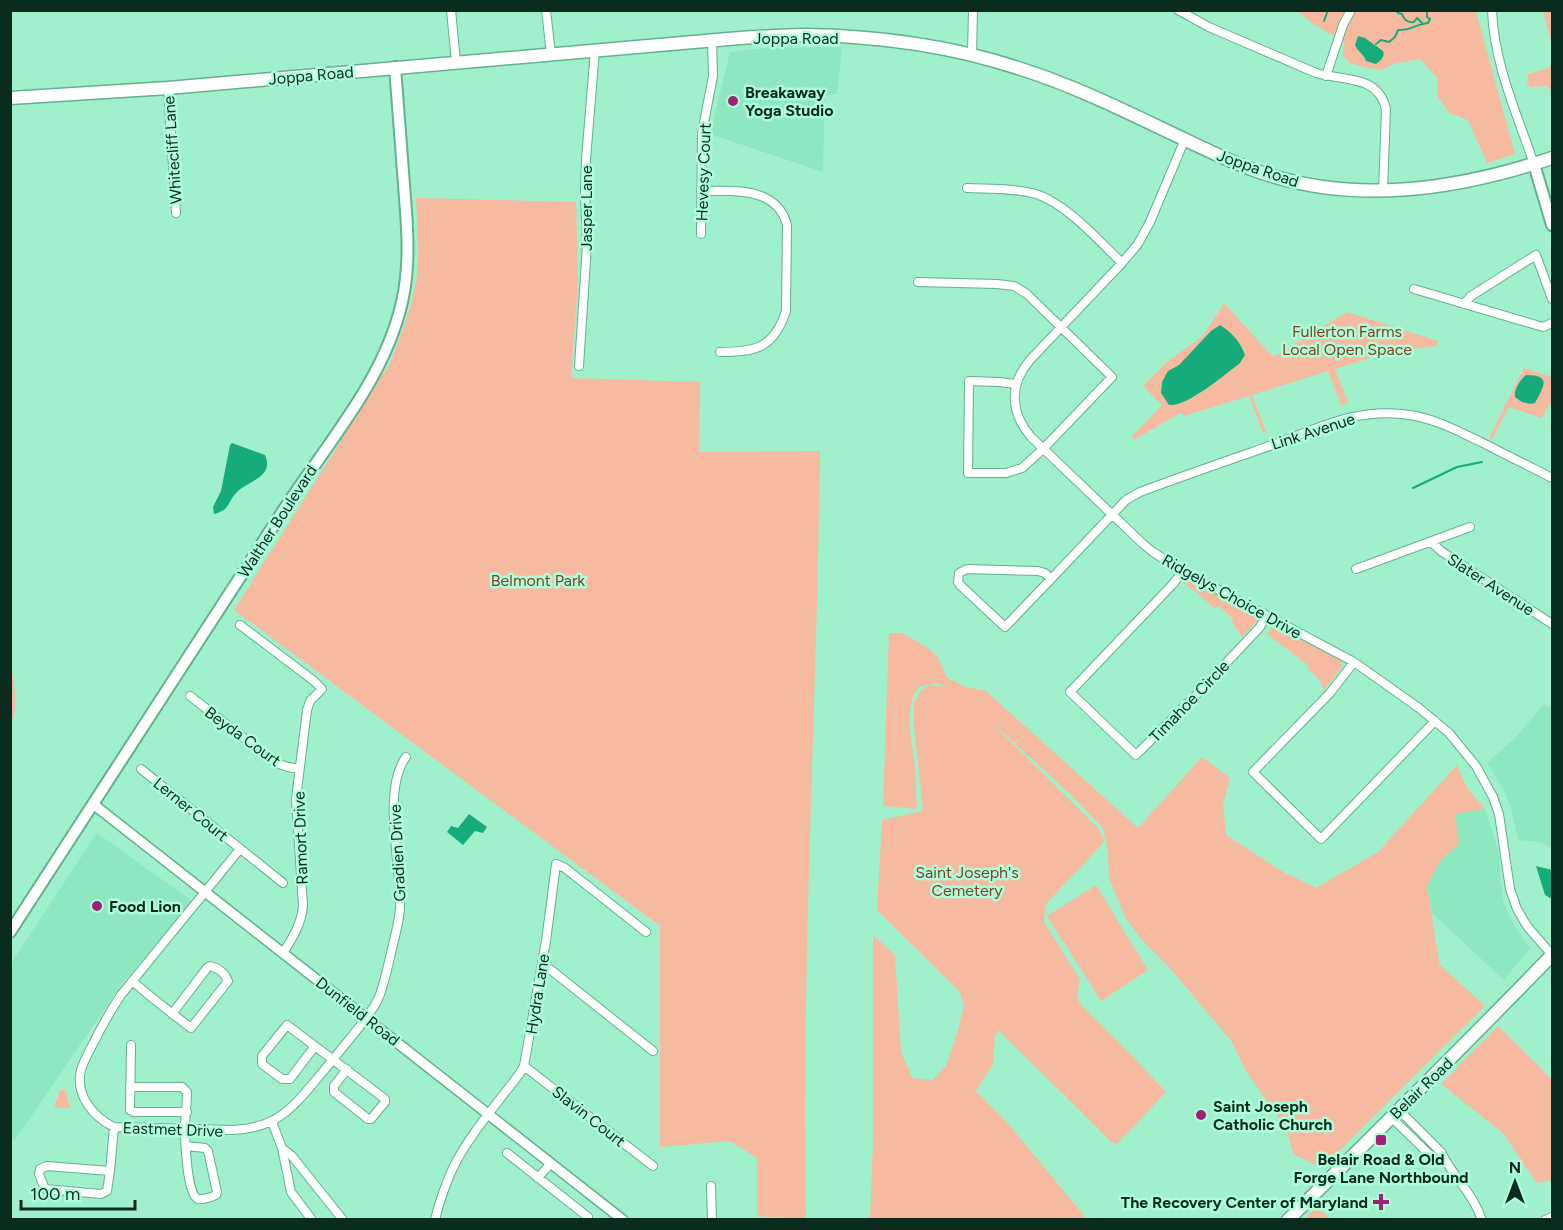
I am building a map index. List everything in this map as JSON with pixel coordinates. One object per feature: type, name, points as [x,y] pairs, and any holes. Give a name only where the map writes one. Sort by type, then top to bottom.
[{"type":"main road","name":"Joppa Road","points":[[10,98],[168,88],[712,40],[822,36],[896,42],[1012,66],[1058,82],[1242,165],[1307,185],[1383,191],[1445,185],[1488,177],[1552,158]]},
{"type":"main road","name":"Walther Boulevard","points":[[10,932],[304,479],[359,399],[392,339],[403,301],[408,259],[395,67]]},
{"type":"main road","points":[[1534,164],[1552,225]]},
{"type":"main road","name":"Belair Road","points":[[1288,1220],[1459,1052],[1552,955]]},
{"type":"street","points":[[451,10],[456,62]]},
{"type":"street","points":[[546,10],[551,54]]},
{"type":"street","points":[[972,10],[972,56]]},
{"type":"street","points":[[1178,10],[1209,27],[1308,70],[1326,76],[1364,82],[1373,87],[1382,97],[1386,115],[1383,191]]},
{"type":"street","points":[[1326,76],[1351,10]]},
{"type":"street","points":[[1492,10],[1496,47],[1502,69],[1534,164]]},
{"type":"street","name":"Hevesy Court","points":[[701,234],[702,133],[713,76],[712,40]]},
{"type":"street","name":"Jasper Lane","points":[[579,366],[587,245],[585,159],[595,50]]},
{"type":"street","name":"Whitecliff Lane","points":[[168,88],[176,213]]},
{"type":"street","points":[[918,282],[1014,286],[1027,294],[1061,327],[1112,377],[1022,468],[996,474],[968,473],[969,381],[1016,384],[1025,366],[1061,327],[1122,263],[1138,244],[1185,140]]},
{"type":"street","points":[[967,188],[1022,191],[1047,199],[1069,213],[1122,263]]},
{"type":"street","points":[[701,191],[748,192],[762,196],[779,208],[787,225],[786,311],[782,323],[776,333],[761,347],[742,352],[720,352]]},
{"type":"street","points":[[1464,304],[1471,296],[1536,255],[1552,299]]},
{"type":"street","points":[[1414,289],[1543,327],[1552,323]]},
{"type":"street","name":"Ridgelys Choice Drive","points":[[1016,384],[1017,415],[1024,429],[1153,552],[1183,571],[1354,662],[1435,721],[1460,745],[1485,780],[1499,814],[1514,904],[1527,926],[1552,955]]},
{"type":"street","name":"Link Avenue","points":[[1051,579],[1045,573],[1038,571],[967,569],[959,573],[958,577],[960,585],[1005,627],[1051,579],[1112,514],[1126,500],[1140,492],[1348,417],[1387,413],[1411,415],[1433,421],[1552,478]]},
{"type":"street","points":[[1356,569],[1470,527]]},
{"type":"street","name":"Slater Avenue","points":[[1431,542],[1441,551],[1552,624]]},
{"type":"street","name":"Timahoe Circle","points":[[1183,571],[1070,692],[1136,755],[1252,636],[1266,615]]},
{"type":"street","name":"Ramort Drive","points":[[240,625],[322,689],[314,695],[308,707],[296,799],[302,917],[283,953]]},
{"type":"street","points":[[1354,662],[1330,693],[1253,772],[1321,839],[1435,721]]},
{"type":"street","name":"Beyda Court","points":[[190,696],[276,763],[299,769]]},
{"type":"street","name":"Gradien Drive","points":[[366,1018],[378,998],[384,980],[399,916],[394,802],[397,773],[405,757]]},
{"type":"street","name":"Lerner Court","points":[[141,769],[283,883]]},
{"type":"street","name":"Dunfield Road","points":[[93,804],[623,1220]]},
{"type":"street","name":"Lerner Court","points":[[206,892],[240,849]]},
{"type":"street","name":"Hydra Lane","points":[[435,1220],[441,1197],[453,1168],[488,1113],[524,1066],[542,965],[556,864],[565,868],[646,932]]},
{"type":"street","name":"Eastmet Drive","points":[[206,892],[132,981],[107,1017],[84,1061],[80,1076],[81,1092],[92,1110],[104,1122],[114,1127],[241,1130],[272,1122],[300,1100],[366,1018]]},
{"type":"street","points":[[542,965],[653,1052]]},
{"type":"street","points":[[132,981],[172,1014],[191,1028],[228,981],[225,974],[213,967],[207,968],[172,1014]]},
{"type":"street","points":[[315,1046],[290,1079],[282,1079],[262,1064],[262,1056],[287,1025],[333,1059],[346,1069],[385,1099],[371,1119],[334,1092],[334,1086],[346,1069]]},
{"type":"street","points":[[130,1045],[130,1110],[134,1112],[187,1112]]},
{"type":"street","name":"Slavin Court","points":[[524,1066],[653,1166]]},
{"type":"street","points":[[130,1087],[182,1087],[187,1092],[185,1130],[187,1164],[192,1194],[199,1199],[216,1195],[208,1151],[205,1148],[186,1146]]},
{"type":"street","points":[[1395,1113],[1434,1159],[1445,1162],[1467,1192],[1482,1220]]},
{"type":"street","points":[[272,1122],[282,1148],[291,1192],[312,1220]]},
{"type":"street","points":[[110,1171],[47,1166],[42,1167],[39,1174],[45,1189],[101,1194],[107,1191],[110,1171],[114,1127]]},
{"type":"street","points":[[282,1148],[292,1156],[343,1220]]},
{"type":"street","points":[[507,1153],[588,1217]]},
{"type":"street","points":[[538,1178],[550,1164]]},
{"type":"street","points":[[711,1186],[712,1220]]},
{"type":"street","points":[[605,1220],[612,1211]]},
{"type":"street","points":[[1545,1220],[1552,1217]]},
{"type":"shaded area","points":[[1358,36],[1365,38],[1383,51],[1383,57],[1376,64],[1366,61],[1356,47]]},
{"type":"shaded area","points":[[842,47],[837,94],[825,96],[823,172],[710,134],[730,52],[763,48]]},
{"type":"shaded area","points":[[1220,325],[1232,334],[1241,346],[1245,355],[1240,363],[1195,396],[1169,405],[1161,393],[1162,382],[1168,371],[1179,365],[1211,331]]},
{"type":"shaded area","points":[[1526,375],[1543,379],[1543,387],[1535,403],[1524,403],[1515,397],[1518,385]]},
{"type":"shaded area","points":[[232,443],[265,455],[266,469],[259,478],[237,492],[226,508],[214,514],[213,507],[221,491]]},
{"type":"shaded area","points":[[1544,704],[1552,708],[1552,848],[1541,842],[1518,840],[1511,808],[1504,790],[1487,763],[1516,737]]},
{"type":"shaded area","points":[[1485,809],[1498,849],[1503,901],[1514,925],[1530,948],[1504,980],[1432,913],[1427,887],[1440,861],[1459,843],[1455,814]]},
{"type":"shaded area","points":[[469,814],[487,827],[483,833],[475,831],[463,845],[447,832],[451,826],[458,828]]},
{"type":"shaded area","points":[[97,833],[192,901],[121,985],[15,1140],[10,1137],[11,963]]},
{"type":"shaded area","points":[[1536,866],[1552,870],[1552,899],[1545,895]]},
{"type":"green space","points":[[1297,11],[1476,11],[1515,154],[1487,163],[1468,120],[1449,113],[1438,97],[1437,78],[1420,59],[1393,64],[1382,70],[1350,63],[1343,56],[1344,41],[1316,26]]},
{"type":"green space","points":[[1543,11],[1552,11],[1552,45]]},
{"type":"green space","points":[[1552,64],[1552,93],[1548,86],[1531,87],[1527,84],[1528,74],[1549,68]]},
{"type":"green space","name":"Belmont Park","points":[[416,198],[576,202],[578,283],[571,378],[700,382],[699,452],[820,451],[807,931],[806,1219],[757,1216],[757,1158],[730,1141],[660,1147],[660,926],[234,610],[390,363],[408,315],[417,277]]},
{"type":"green space","name":"Fullerton Farms Local Open Space","points":[[1224,303],[1273,357],[1347,312],[1438,341],[1437,346],[1393,351],[1335,369],[1348,403],[1341,405],[1328,371],[1252,395],[1266,432],[1263,433],[1249,396],[1184,416],[1182,412],[1134,440],[1132,436],[1162,405],[1143,386],[1168,361],[1203,336]]},
{"type":"green space","points":[[1524,368],[1552,377],[1552,401],[1541,418],[1509,407],[1492,440],[1489,438]]},
{"type":"green space","points":[[1187,578],[1254,615],[1257,621],[1242,637],[1232,623],[1233,619],[1219,606],[1215,609],[1182,582]]},
{"type":"green space","points":[[1273,625],[1341,660],[1342,667],[1323,691],[1321,681],[1307,669],[1308,665],[1267,634]]},
{"type":"green space","name":"Saint Joseph's Cemetery","points":[[889,633],[902,633],[925,646],[938,657],[947,678],[966,687],[986,691],[1138,828],[1202,757],[1230,778],[1223,805],[1226,835],[1280,870],[1316,888],[1378,852],[1457,765],[1467,788],[1485,809],[1455,814],[1459,843],[1440,861],[1427,887],[1440,965],[1485,1006],[1322,1168],[1293,1154],[1287,1130],[1246,1071],[1232,1042],[1170,968],[1140,938],[1125,917],[1109,878],[1108,852],[1103,828],[1069,793],[987,718],[1099,829],[1104,842],[1046,904],[1044,922],[1080,979],[1077,996],[1080,1004],[1166,1092],[1117,1144],[1111,1142],[998,1030],[995,1036],[993,1064],[976,1091],[1010,1126],[1087,1219],[870,1219],[873,1142],[873,935],[895,955],[901,1052],[912,1078],[933,1080],[946,1066],[964,1006],[960,992],[877,910],[882,820],[923,811],[914,725],[914,703],[920,692],[929,685],[945,687],[938,683],[920,686],[911,704],[910,725],[917,809],[883,806]]},
{"type":"green space","points":[[11,666],[15,710],[11,723]]},
{"type":"green space","points":[[1096,885],[1148,970],[1101,1001],[1047,916]]},
{"type":"green space","points":[[1498,1026],[1552,1079],[1552,1180],[1537,1183],[1503,1133],[1441,1084]]},
{"type":"green space","points":[[60,1090],[66,1090],[70,1108],[54,1108]]},
{"type":"green space","points":[[1318,1206],[1329,1219],[1304,1219]]},
{"type":"waterway","points":[[1324,21],[1328,10]]},
{"type":"waterway","points":[[1396,10],[1408,21],[1414,22],[1417,18],[1423,24]]},
{"type":"waterway","points":[[1376,44],[1381,40],[1389,42],[1398,30],[1428,23],[1430,19],[1427,17],[1427,10]]},
{"type":"waterway","points":[[1413,488],[1457,467],[1482,462]]},
{"type":"place","name":"Breakaway Yoga Studio","points":[[733,101]]},
{"type":"place","name":"Food Lion","points":[[97,906]]},
{"type":"place","name":"Saint Joseph Catholic Church","points":[[1201,1115]]},
{"type":"place","name":"Belair Road & Old Forge Lane Northbound","points":[[1381,1140]]},
{"type":"place","name":"The Recovery Center of Maryland","points":[[1381,1202]]}]
